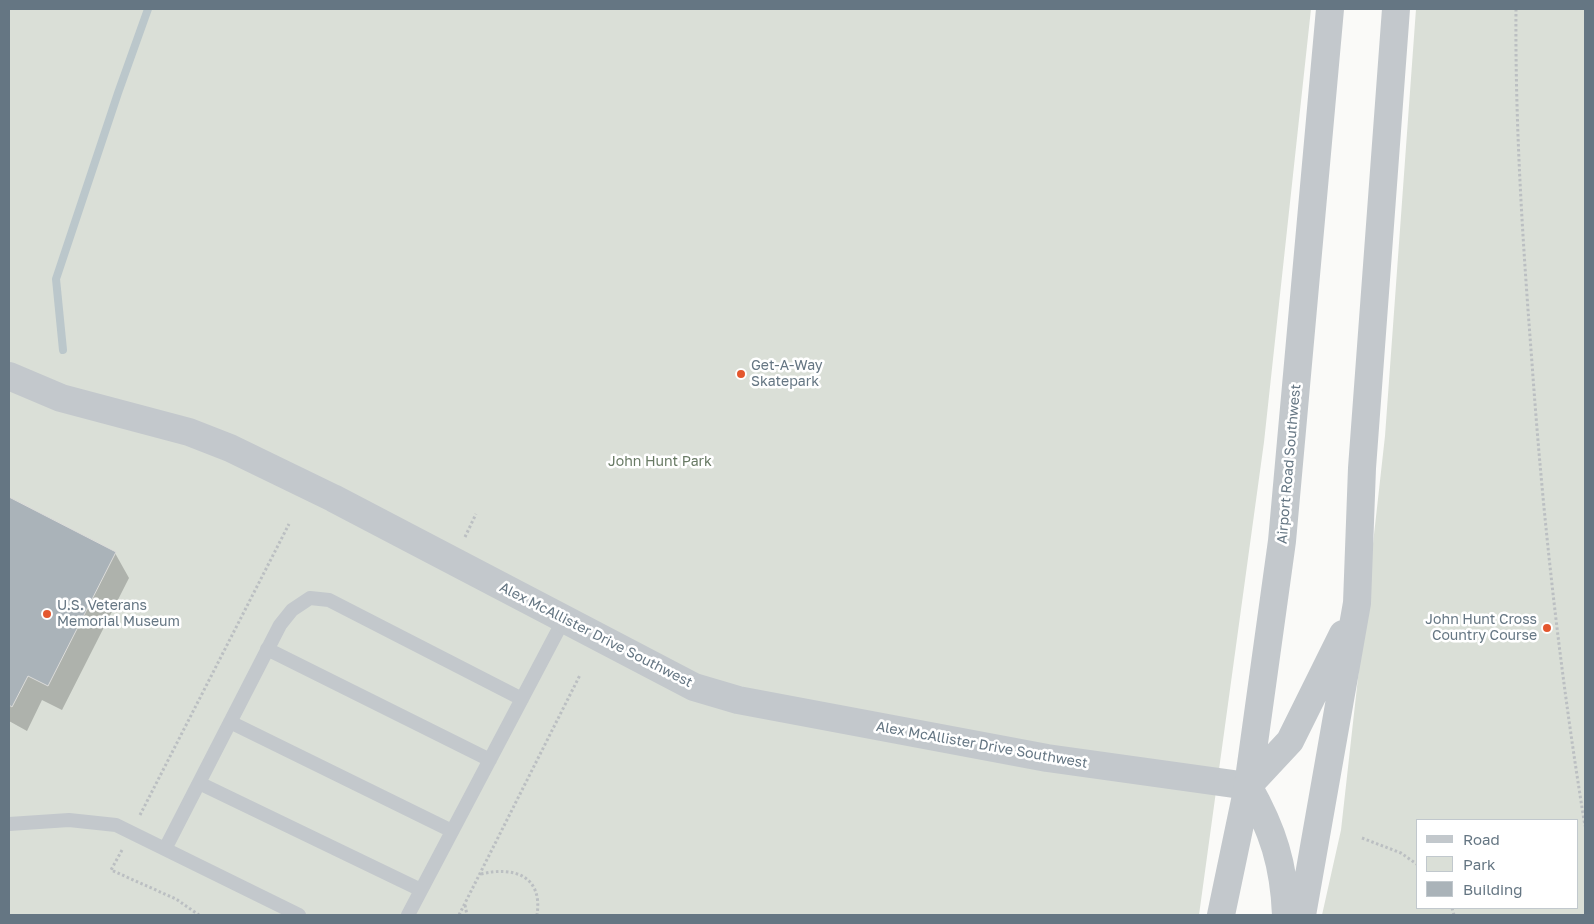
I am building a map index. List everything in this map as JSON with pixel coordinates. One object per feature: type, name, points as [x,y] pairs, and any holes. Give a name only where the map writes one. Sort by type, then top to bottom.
[{"type":"street","name":"Airport Road Southwest","points":[[1221,915],[1248,786],[1282,541],[1330,9]]},
{"type":"street","points":[[1302,915],[1357,603],[1362,468],[1396,9]]},
{"type":"street","name":"Alex McAllister Drive Southwest","points":[[9,376],[60,398],[189,432],[230,448],[341,503],[694,687],[738,700],[1047,758],[1248,786]]},
{"type":"street","points":[[1286,915],[1285,884],[1277,846],[1263,812],[1248,786],[1290,741],[1357,603]]},
{"type":"lane","points":[[165,849],[280,625],[292,610],[310,598],[329,600],[522,699]]},
{"type":"lane","points":[[408,915],[564,619]]},
{"type":"lane","points":[[268,649],[490,760]]},
{"type":"lane","points":[[230,722],[452,831]]},
{"type":"lane","points":[[199,784],[421,890]]},
{"type":"lane","points":[[9,824],[69,820],[116,825],[299,915]]},
{"type":"path","points":[[1516,9],[1524,269],[1544,522],[1566,713],[1585,826]]},
{"type":"path","points":[[462,542],[476,514]]},
{"type":"path","points":[[140,815],[289,524]]},
{"type":"path","points":[[460,915],[580,675]]},
{"type":"path","points":[[1362,838],[1401,853],[1416,863]]},
{"type":"path","points":[[126,843],[112,870],[176,899],[199,915]]},
{"type":"path","points":[[481,874],[508,870],[520,874],[529,882],[536,893],[537,915]]},
{"type":"path","points":[[465,904],[468,915]]},
{"type":"green space","name":"John Hunt Park","points":[[9,9],[1311,9],[1264,442],[1199,915],[9,915]]},
{"type":"green space","name":"John Hunt Cross Country Course","points":[[1416,9],[1585,9],[1585,915],[1322,915],[1341,830],[1385,436]]},
{"type":"building","name":"U.S. Veterans Memorial Museum","points":[[9,497],[116,552],[48,686],[28,676],[12,707],[9,705]]},
{"type":"waterway","points":[[63,350],[56,279],[148,9]]},
{"type":"place","name":"Get-A-Way Skatepark","points":[[741,374]]},
{"type":"place","name":"U.S. Veterans Memorial Museum","points":[[47,614]]},
{"type":"place","name":"John Hunt Cross Country Course","points":[[1547,628]]}]
